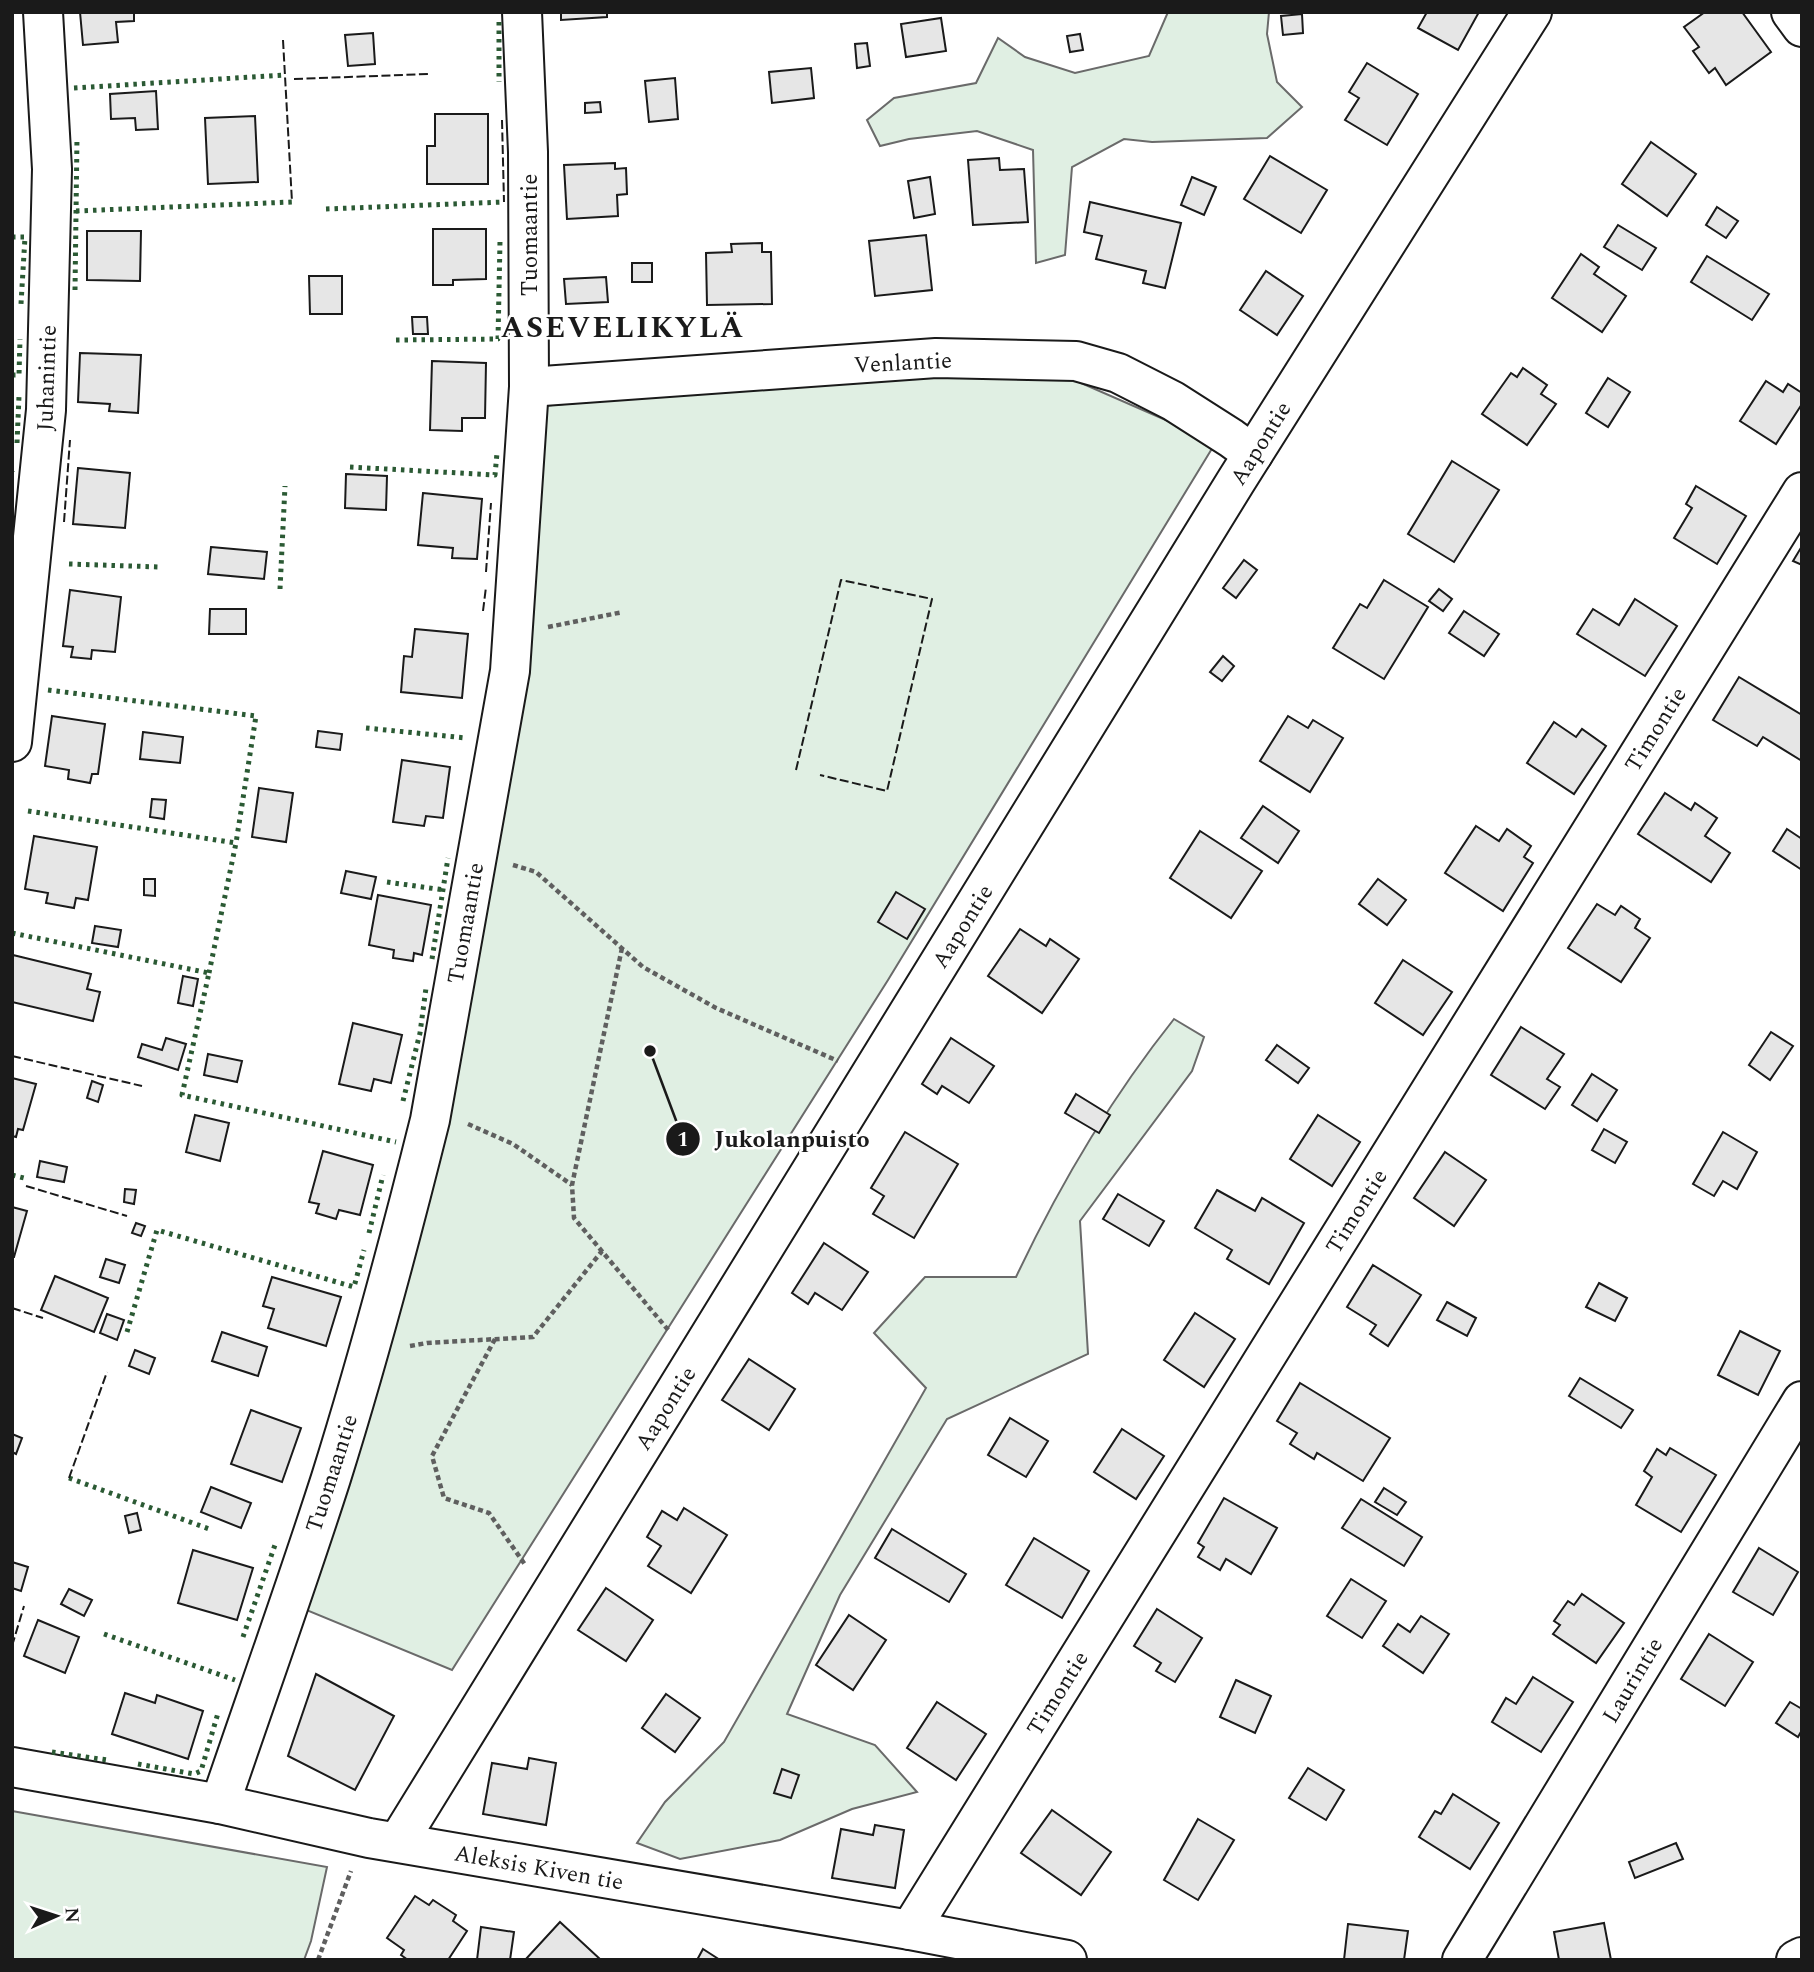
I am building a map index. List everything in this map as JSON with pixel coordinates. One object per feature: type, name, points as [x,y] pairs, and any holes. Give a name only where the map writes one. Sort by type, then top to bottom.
[{"type":"street","name":"Juhanintie","points":[[12,742],[47,410],[52,169],[43,12]]},
{"type":"street","name":"Tuomaantie","points":[[220,1804],[331,1479],[382,1307],[432,1107],[510,671],[529,387],[528,152],[522,12]]},
{"type":"street","name":"Aapontie","points":[[398,1842],[1253,454],[1532,12]]},
{"type":"street","points":[[1791,12],[1802,27]]},
{"type":"street","name":"Venlantie","points":[[529,387],[936,358],[1076,361],[1118,373],[1173,401],[1253,454]]},
{"type":"street","name":"Timontie","points":[[910,1930],[1802,492]]},
{"type":"street","name":"Laurintie","points":[[1462,1960],[1802,1401]]},
{"type":"street","name":"Aleksis Kiven tie","points":[[12,1767],[220,1804],[398,1842],[910,1930],[1067,1960]]},
{"type":"street","points":[[1796,1960],[1802,1957]]},
{"type":"path","points":[[513,634],[623,612]]},
{"type":"path","points":[[478,854],[536,872],[643,967],[716,1008],[845,1065]]},
{"type":"path","points":[[622,948],[572,1185],[574,1218],[676,1339]]},
{"type":"path","points":[[432,1107],[513,1144],[572,1185]]},
{"type":"path","points":[[368,1354],[427,1343],[533,1336],[602,1251]]},
{"type":"path","points":[[495,1339],[432,1456],[443,1499],[489,1513],[531,1574]]},
{"type":"path","points":[[318,1960],[354,1865]]},
{"type":"green space","points":[[1168,12],[1269,12],[1267,34],[1277,82],[1302,107],[1267,138],[1152,142],[1124,139],[1072,167],[1065,255],[1036,263],[1033,150],[977,131],[909,139],[880,146],[867,120],[894,98],[976,83],[998,38],[1025,57],[1075,73],[1149,56]]},
{"type":"green space","points":[[929,373],[1072,379],[1216,442],[888,980],[452,1670],[299,1607],[444,1123],[541,406]]},
{"type":"green space","points":[[1174,1019],[1204,1037],[1192,1071],[1080,1221],[1088,1354],[947,1419],[840,1595],[787,1714],[875,1745],[917,1792],[852,1809],[780,1840],[680,1859],[637,1843],[665,1802],[724,1742],[926,1388],[874,1333],[925,1277],[1016,1277],[1050,1209],[1108,1111]]},
{"type":"green space","points":[[12,1811],[327,1867],[311,1941],[304,1960],[12,1960]]},
{"type":"building","points":[[80,12],[134,12],[134,21],[116,22],[118,42],[83,45]]},
{"type":"building","points":[[561,12],[607,12],[607,17],[561,20]]},
{"type":"building","points":[[1427,12],[1479,12],[1458,50],[1418,28]]},
{"type":"building","points":[[1705,12],[1742,12],[1771,52],[1726,85],[1715,68],[1709,73],[1693,51],[1699,47],[1684,27]]},
{"type":"building","points":[[1302,14],[1303,33],[1283,35],[1281,16]]},
{"type":"building","points":[[941,18],[946,51],[906,57],[901,24]]},
{"type":"building","points":[[373,33],[375,64],[348,66],[345,35]]},
{"type":"building","points":[[1080,34],[1083,50],[1070,52],[1067,36]]},
{"type":"building","points":[[867,43],[870,66],[857,68],[855,44]]},
{"type":"building","points":[[1367,63],[1418,94],[1387,145],[1345,120],[1359,98],[1349,92]]},
{"type":"building","points":[[811,68],[814,98],[772,103],[769,72]]},
{"type":"building","points":[[675,78],[678,119],[649,122],[645,81]]},
{"type":"building","points":[[156,91],[158,129],[136,130],[135,118],[111,119],[110,94]]},
{"type":"building","points":[[600,102],[601,112],[585,113],[585,103]]},
{"type":"building","points":[[435,114],[488,114],[488,184],[427,184],[427,146],[435,146]]},
{"type":"building","points":[[255,116],[258,182],[208,184],[205,118]]},
{"type":"building","points":[[1651,142],[1696,174],[1667,216],[1622,184]]},
{"type":"building","points":[[1270,156],[1327,190],[1301,233],[1244,199]]},
{"type":"building","points":[[999,158],[1000,170],[1024,169],[1028,222],[973,225],[968,160]]},
{"type":"building","points":[[615,163],[615,169],[626,168],[627,194],[617,195],[618,216],[567,219],[564,165]]},
{"type":"building","points":[[930,177],[935,214],[914,218],[908,181]]},
{"type":"building","points":[[1192,177],[1216,187],[1204,215],[1181,205]]},
{"type":"building","points":[[1090,202],[1181,223],[1165,288],[1143,283],[1146,271],[1096,259],[1102,236],[1084,232]]},
{"type":"building","points":[[1717,207],[1738,221],[1726,238],[1706,225]]},
{"type":"building","points":[[1618,225],[1656,248],[1642,270],[1604,247]]},
{"type":"building","points":[[433,229],[486,229],[486,279],[453,280],[453,285],[433,285]]},
{"type":"building","points":[[87,231],[141,231],[140,281],[87,280]]},
{"type":"building","points":[[926,235],[932,290],[875,296],[869,241]]},
{"type":"building","points":[[762,243],[762,252],[771,252],[772,304],[707,305],[706,253],[732,252],[731,244]]},
{"type":"building","points":[[1581,254],[1599,267],[1594,274],[1626,296],[1602,332],[1552,298]]},
{"type":"building","points":[[1707,256],[1769,294],[1752,320],[1691,282]]},
{"type":"building","points":[[632,263],[652,263],[652,282],[632,282]]},
{"type":"building","points":[[1266,271],[1303,296],[1277,335],[1240,310]]},
{"type":"building","points":[[309,276],[342,276],[342,314],[310,314]]},
{"type":"building","points":[[606,277],[608,302],[566,304],[564,279]]},
{"type":"building","points":[[412,317],[427,317],[428,334],[413,334]]},
{"type":"building","points":[[80,353],[141,355],[138,413],[109,411],[110,404],[78,402]]},
{"type":"building","points":[[432,361],[486,363],[485,418],[462,418],[462,431],[430,430]]},
{"type":"building","points":[[1523,368],[1547,385],[1541,394],[1556,404],[1527,445],[1482,414],[1511,373],[1517,377]]},
{"type":"building","points":[[1608,378],[1630,392],[1608,427],[1586,413]]},
{"type":"building","points":[[1766,381],[1783,392],[1788,384],[1802,393],[1802,404],[1776,444],[1740,421]]},
{"type":"building","points":[[1452,461],[1499,490],[1454,562],[1408,534]]},
{"type":"building","points":[[78,468],[130,473],[125,528],[73,524]]},
{"type":"building","points":[[346,474],[387,476],[386,510],[345,508]]},
{"type":"building","points":[[1696,486],[1746,516],[1717,564],[1674,538],[1692,508],[1686,504]]},
{"type":"building","points":[[423,493],[482,499],[477,559],[452,558],[453,548],[418,545]]},
{"type":"building","points":[[1802,546],[1802,565],[1793,561]]},
{"type":"building","points":[[211,547],[267,552],[264,579],[208,574]]},
{"type":"building","points":[[1244,560],[1257,570],[1236,598],[1223,588]]},
{"type":"building","points":[[1384,580],[1428,607],[1384,679],[1333,648],[1360,604],[1367,608]]},
{"type":"building","points":[[1439,589],[1452,599],[1443,611],[1429,601]]},
{"type":"building","points":[[70,590],[121,597],[115,652],[92,650],[91,659],[71,657],[73,647],[63,646]]},
{"type":"building","points":[[1635,599],[1677,626],[1645,676],[1577,634],[1593,609],[1619,625]]},
{"type":"building","points":[[210,609],[246,609],[246,634],[209,634]]},
{"type":"building","points":[[1464,611],[1499,634],[1484,656],[1449,633]]},
{"type":"building","points":[[415,629],[468,634],[462,698],[401,692],[404,656],[412,657]]},
{"type":"building","points":[[1223,656],[1234,666],[1222,681],[1210,672]]},
{"type":"building","points":[[1739,677],[1802,715],[1802,761],[1763,737],[1757,746],[1713,720]]},
{"type":"building","points":[[52,716],[105,724],[98,774],[92,774],[90,783],[68,779],[69,770],[45,766]]},
{"type":"building","points":[[1288,716],[1308,728],[1313,720],[1343,738],[1310,792],[1260,761]]},
{"type":"building","points":[[1554,722],[1576,737],[1582,729],[1606,746],[1574,794],[1527,763]]},
{"type":"building","points":[[318,731],[342,734],[340,750],[316,747]]},
{"type":"building","points":[[143,732],[183,737],[180,763],[140,759]]},
{"type":"building","points":[[402,760],[450,767],[443,818],[426,816],[424,826],[393,822]]},
{"type":"building","points":[[259,788],[293,793],[286,842],[252,837]]},
{"type":"building","points":[[1665,793],[1691,810],[1695,803],[1717,818],[1705,836],[1730,853],[1711,882],[1638,834]]},
{"type":"building","points":[[152,799],[166,800],[164,819],[150,817]]},
{"type":"building","points":[[1263,806],[1299,831],[1278,863],[1241,838]]},
{"type":"building","points":[[1476,826],[1499,841],[1507,829],[1531,846],[1524,857],[1533,863],[1503,911],[1445,873]]},
{"type":"building","points":[[1787,829],[1802,839],[1802,870],[1773,851]]},
{"type":"building","points":[[1200,831],[1262,871],[1231,918],[1170,878]]},
{"type":"building","points":[[34,836],[97,847],[88,900],[76,898],[74,908],[46,903],[48,893],[25,889]]},
{"type":"building","points":[[346,871],[376,877],[371,899],[341,893]]},
{"type":"building","points":[[144,879],[155,879],[155,896],[144,895]]},
{"type":"building","points":[[1378,879],[1406,900],[1387,925],[1359,904]]},
{"type":"building","points":[[896,892],[925,909],[907,939],[878,922]]},
{"type":"building","points":[[378,895],[431,905],[422,955],[414,953],[413,961],[393,958],[394,950],[369,945]]},
{"type":"building","points":[[1597,904],[1615,915],[1621,906],[1640,919],[1635,928],[1650,938],[1621,982],[1568,948]]},
{"type":"building","points":[[95,926],[121,930],[118,947],[92,943]]},
{"type":"building","points":[[1020,929],[1046,946],[1050,939],[1079,959],[1042,1013],[988,976]]},
{"type":"building","points":[[13,955],[91,974],[87,989],[100,992],[93,1021],[12,1002]]},
{"type":"building","points":[[1403,960],[1452,992],[1423,1035],[1375,1003]]},
{"type":"building","points":[[183,976],[198,979],[193,1006],[178,1003]]},
{"type":"building","points":[[353,1023],[402,1035],[391,1083],[374,1079],[371,1091],[339,1084]]},
{"type":"building","points":[[1521,1027],[1564,1054],[1547,1079],[1560,1087],[1545,1109],[1491,1075]]},
{"type":"building","points":[[1771,1032],[1793,1046],[1770,1080],[1749,1065]]},
{"type":"building","points":[[166,1038],[186,1044],[178,1070],[138,1057],[142,1044],[162,1050]]},
{"type":"building","points":[[951,1038],[994,1066],[969,1103],[942,1086],[937,1094],[922,1084]]},
{"type":"building","points":[[1277,1045],[1309,1068],[1298,1083],[1266,1060]]},
{"type":"building","points":[[208,1054],[242,1061],[237,1082],[204,1075]]},
{"type":"building","points":[[1592,1074],[1617,1090],[1597,1121],[1572,1105]]},
{"type":"building","points":[[12,1078],[36,1084],[23,1130],[18,1129],[16,1137],[12,1136]]},
{"type":"building","points":[[92,1081],[103,1085],[98,1102],[87,1098]]},
{"type":"building","points":[[1076,1094],[1110,1115],[1099,1133],[1065,1113]]},
{"type":"building","points":[[195,1115],[229,1123],[220,1161],[186,1152]]},
{"type":"building","points":[[1318,1115],[1360,1142],[1332,1186],[1290,1159]]},
{"type":"building","points":[[1604,1129],[1627,1142],[1615,1163],[1592,1150]]},
{"type":"building","points":[[905,1132],[958,1164],[914,1238],[873,1214],[884,1196],[871,1188]]},
{"type":"building","points":[[1723,1132],[1757,1152],[1737,1189],[1723,1181],[1714,1196],[1693,1184]]},
{"type":"building","points":[[323,1151],[373,1165],[360,1215],[339,1210],[336,1219],[316,1213],[319,1204],[309,1202]]},
{"type":"building","points":[[1445,1152],[1486,1180],[1454,1226],[1414,1198]]},
{"type":"building","points":[[40,1161],[67,1167],[64,1182],[37,1177]]},
{"type":"building","points":[[125,1189],[136,1190],[134,1204],[124,1202]]},
{"type":"building","points":[[1217,1190],[1255,1211],[1262,1198],[1304,1223],[1269,1284],[1227,1259],[1232,1250],[1195,1228]]},
{"type":"building","points":[[1118,1194],[1164,1221],[1149,1246],[1103,1219]]},
{"type":"building","points":[[12,1207],[27,1211],[14,1257],[12,1257]]},
{"type":"building","points":[[136,1223],[145,1226],[141,1236],[132,1233]]},
{"type":"building","points":[[824,1243],[868,1272],[842,1310],[815,1293],[808,1304],[792,1293]]},
{"type":"building","points":[[106,1259],[125,1265],[119,1283],[100,1277]]},
{"type":"building","points":[[1373,1265],[1421,1295],[1388,1346],[1370,1334],[1376,1325],[1347,1307]]},
{"type":"building","points":[[55,1276],[108,1298],[94,1332],[41,1310]]},
{"type":"building","points":[[272,1277],[341,1297],[326,1346],[268,1328],[274,1309],[263,1306]]},
{"type":"building","points":[[1599,1283],[1627,1298],[1615,1321],[1586,1307]]},
{"type":"building","points":[[1447,1302],[1476,1318],[1467,1336],[1437,1320]]},
{"type":"building","points":[[1195,1313],[1235,1339],[1204,1387],[1164,1360]]},
{"type":"building","points":[[107,1314],[124,1320],[117,1340],[100,1333]]},
{"type":"building","points":[[1740,1331],[1780,1351],[1758,1395],[1718,1375]]},
{"type":"building","points":[[222,1332],[267,1347],[258,1376],[212,1361]]},
{"type":"building","points":[[135,1350],[155,1358],[149,1374],[129,1366]]},
{"type":"building","points":[[749,1359],[795,1389],[769,1430],[722,1400]]},
{"type":"building","points":[[1580,1378],[1633,1410],[1621,1428],[1569,1396]]},
{"type":"building","points":[[1300,1383],[1390,1438],[1363,1481],[1317,1453],[1314,1459],[1290,1444],[1297,1433],[1277,1421]]},
{"type":"building","points":[[251,1410],[301,1428],[282,1482],[231,1464]]},
{"type":"building","points":[[1010,1418],[1048,1441],[1026,1477],[988,1455]]},
{"type":"building","points":[[1122,1429],[1164,1456],[1136,1499],[1094,1472]]},
{"type":"building","points":[[12,1434],[22,1438],[16,1454],[12,1452]]},
{"type":"building","points":[[1670,1448],[1716,1475],[1681,1532],[1636,1505],[1652,1477],[1644,1471],[1657,1449],[1666,1455]]},
{"type":"building","points":[[211,1487],[251,1503],[241,1528],[201,1512]]},
{"type":"building","points":[[1384,1488],[1406,1502],[1397,1515],[1375,1502]]},
{"type":"building","points":[[1224,1498],[1277,1528],[1251,1574],[1226,1559],[1220,1570],[1198,1557],[1204,1547],[1198,1543]]},
{"type":"building","points":[[1361,1499],[1422,1537],[1404,1566],[1342,1528]]},
{"type":"building","points":[[684,1508],[727,1535],[691,1593],[648,1566],[661,1546],[647,1537],[662,1511],[677,1520]]},
{"type":"building","points":[[137,1513],[141,1530],[129,1533],[125,1516]]},
{"type":"building","points":[[892,1529],[966,1574],[949,1602],[875,1558]]},
{"type":"building","points":[[1034,1538],[1089,1571],[1062,1618],[1006,1585]]},
{"type":"building","points":[[1759,1548],[1798,1572],[1773,1615],[1733,1592]]},
{"type":"building","points":[[193,1550],[253,1568],[237,1620],[178,1603]]},
{"type":"building","points":[[12,1562],[28,1567],[21,1591],[12,1588]]},
{"type":"building","points":[[1351,1579],[1386,1601],[1362,1638],[1327,1616]]},
{"type":"building","points":[[606,1588],[653,1620],[626,1661],[578,1630]]},
{"type":"building","points":[[69,1589],[92,1600],[84,1616],[61,1604]]},
{"type":"building","points":[[1582,1594],[1624,1623],[1596,1663],[1553,1634],[1560,1625],[1554,1621],[1568,1601],[1574,1605]]},
{"type":"building","points":[[1157,1609],[1202,1638],[1175,1682],[1156,1671],[1161,1663],[1134,1646]]},
{"type":"building","points":[[849,1615],[886,1640],[853,1690],[816,1665]]},
{"type":"building","points":[[1421,1616],[1449,1634],[1423,1673],[1383,1646],[1398,1624],[1410,1632]]},
{"type":"building","points":[[38,1620],[79,1637],[65,1673],[24,1656]]},
{"type":"building","points":[[1709,1634],[1753,1662],[1725,1706],[1681,1679]]},
{"type":"building","points":[[316,1674],[394,1716],[355,1790],[288,1756]]},
{"type":"building","points":[[1533,1677],[1573,1702],[1541,1752],[1492,1722],[1506,1698],[1516,1704]]},
{"type":"building","points":[[1236,1680],[1271,1696],[1255,1733],[1220,1717]]},
{"type":"building","points":[[125,1693],[155,1703],[157,1695],[203,1711],[188,1759],[112,1734]]},
{"type":"building","points":[[666,1694],[700,1718],[675,1752],[642,1728]]},
{"type":"building","points":[[937,1702],[986,1734],[956,1780],[907,1748]]},
{"type":"building","points":[[1790,1702],[1802,1709],[1802,1730],[1798,1737],[1776,1723]]},
{"type":"building","points":[[529,1758],[556,1763],[546,1825],[483,1814],[492,1763],[527,1769]]},
{"type":"building","points":[[1308,1768],[1344,1790],[1326,1820],[1289,1798]]},
{"type":"building","points":[[782,1769],[799,1775],[791,1798],[774,1793]]},
{"type":"building","points":[[1453,1794],[1499,1823],[1470,1869],[1419,1837],[1435,1811],[1441,1814]]},
{"type":"building","points":[[1052,1810],[1111,1852],[1081,1895],[1021,1853]]},
{"type":"building","points":[[1198,1819],[1234,1840],[1198,1900],[1164,1880]]},
{"type":"building","points":[[875,1825],[904,1830],[895,1888],[832,1878],[841,1829],[873,1835]]},
{"type":"building","points":[[1676,1843],[1683,1859],[1635,1878],[1629,1862]]},
{"type":"building","points":[[415,1896],[429,1905],[433,1900],[456,1915],[453,1921],[467,1931],[448,1960],[408,1960],[401,1955],[404,1950],[387,1938]]},
{"type":"building","points":[[560,1922],[601,1960],[525,1960]]},
{"type":"building","points":[[1604,1923],[1611,1960],[1559,1960],[1554,1932]]},
{"type":"building","points":[[1348,1924],[1408,1931],[1404,1960],[1344,1960]]},
{"type":"building","points":[[481,1927],[514,1932],[510,1960],[477,1960]]},
{"type":"building","points":[[703,1949],[720,1960],[697,1960]]},
{"type":"hedge","points":[[499,22],[499,82]]},
{"type":"hedge","points":[[74,88],[285,75]]},
{"type":"hedge","points":[[75,290],[77,137]]},
{"type":"hedge","points":[[76,211],[292,202]]},
{"type":"hedge","points":[[326,209],[504,202]]},
{"type":"hedge","points":[[12,237],[25,237],[21,304]]},
{"type":"hedge","points":[[396,340],[498,339],[500,241]]},
{"type":"hedge","points":[[12,375],[19,375],[20,339]]},
{"type":"hedge","points":[[17,443],[19,396]]},
{"type":"hedge","points":[[350,467],[495,475],[497,453]]},
{"type":"hedge","points":[[280,589],[285,486]]},
{"type":"hedge","points":[[69,564],[160,567]]},
{"type":"hedge","points":[[48,690],[256,716],[236,843]]},
{"type":"hedge","points":[[366,728],[466,738]]},
{"type":"hedge","points":[[28,811],[236,843],[209,973]]},
{"type":"hedge","points":[[432,959],[448,858]]},
{"type":"hedge","points":[[387,882],[444,890]]},
{"type":"hedge","points":[[12,933],[209,973],[182,1095],[396,1142]]},
{"type":"hedge","points":[[403,1101],[420,1033],[426,988]]},
{"type":"hedge","points":[[12,1175],[24,1178]]},
{"type":"hedge","points":[[369,1233],[383,1175]]},
{"type":"hedge","points":[[127,1332],[157,1230],[354,1287],[364,1250]]},
{"type":"hedge","points":[[69,1478],[212,1530]]},
{"type":"hedge","points":[[243,1637],[276,1542]]},
{"type":"hedge","points":[[104,1634],[235,1680]]},
{"type":"hedge","points":[[138,1764],[194,1774],[201,1771],[218,1713]]},
{"type":"hedge","points":[[52,1752],[107,1760]]},
{"type":"fence","points":[[283,40],[292,202]]},
{"type":"fence","points":[[294,79],[429,74]]},
{"type":"fence","points":[[502,120],[504,202]]},
{"type":"fence","points":[[64,522],[70,440]]},
{"type":"fence","points":[[486,572],[491,503]]},
{"type":"fence","points":[[796,770],[841,580],[932,599],[887,791],[820,775]]},
{"type":"fence","points":[[483,611],[486,587]]},
{"type":"fence","points":[[12,1056],[142,1086]]},
{"type":"fence","points":[[26,1186],[127,1216]]},
{"type":"fence","points":[[12,1308],[43,1318]]},
{"type":"fence","points":[[69,1478],[107,1372]]},
{"type":"fence","points":[[12,1646],[24,1606]]},
{"type":"place","name":"Jukolanpuisto","points":[[650,1051]]},
{"type":"district","name":"ASEVELIKYLÄ","points":[[623,327]]}]
